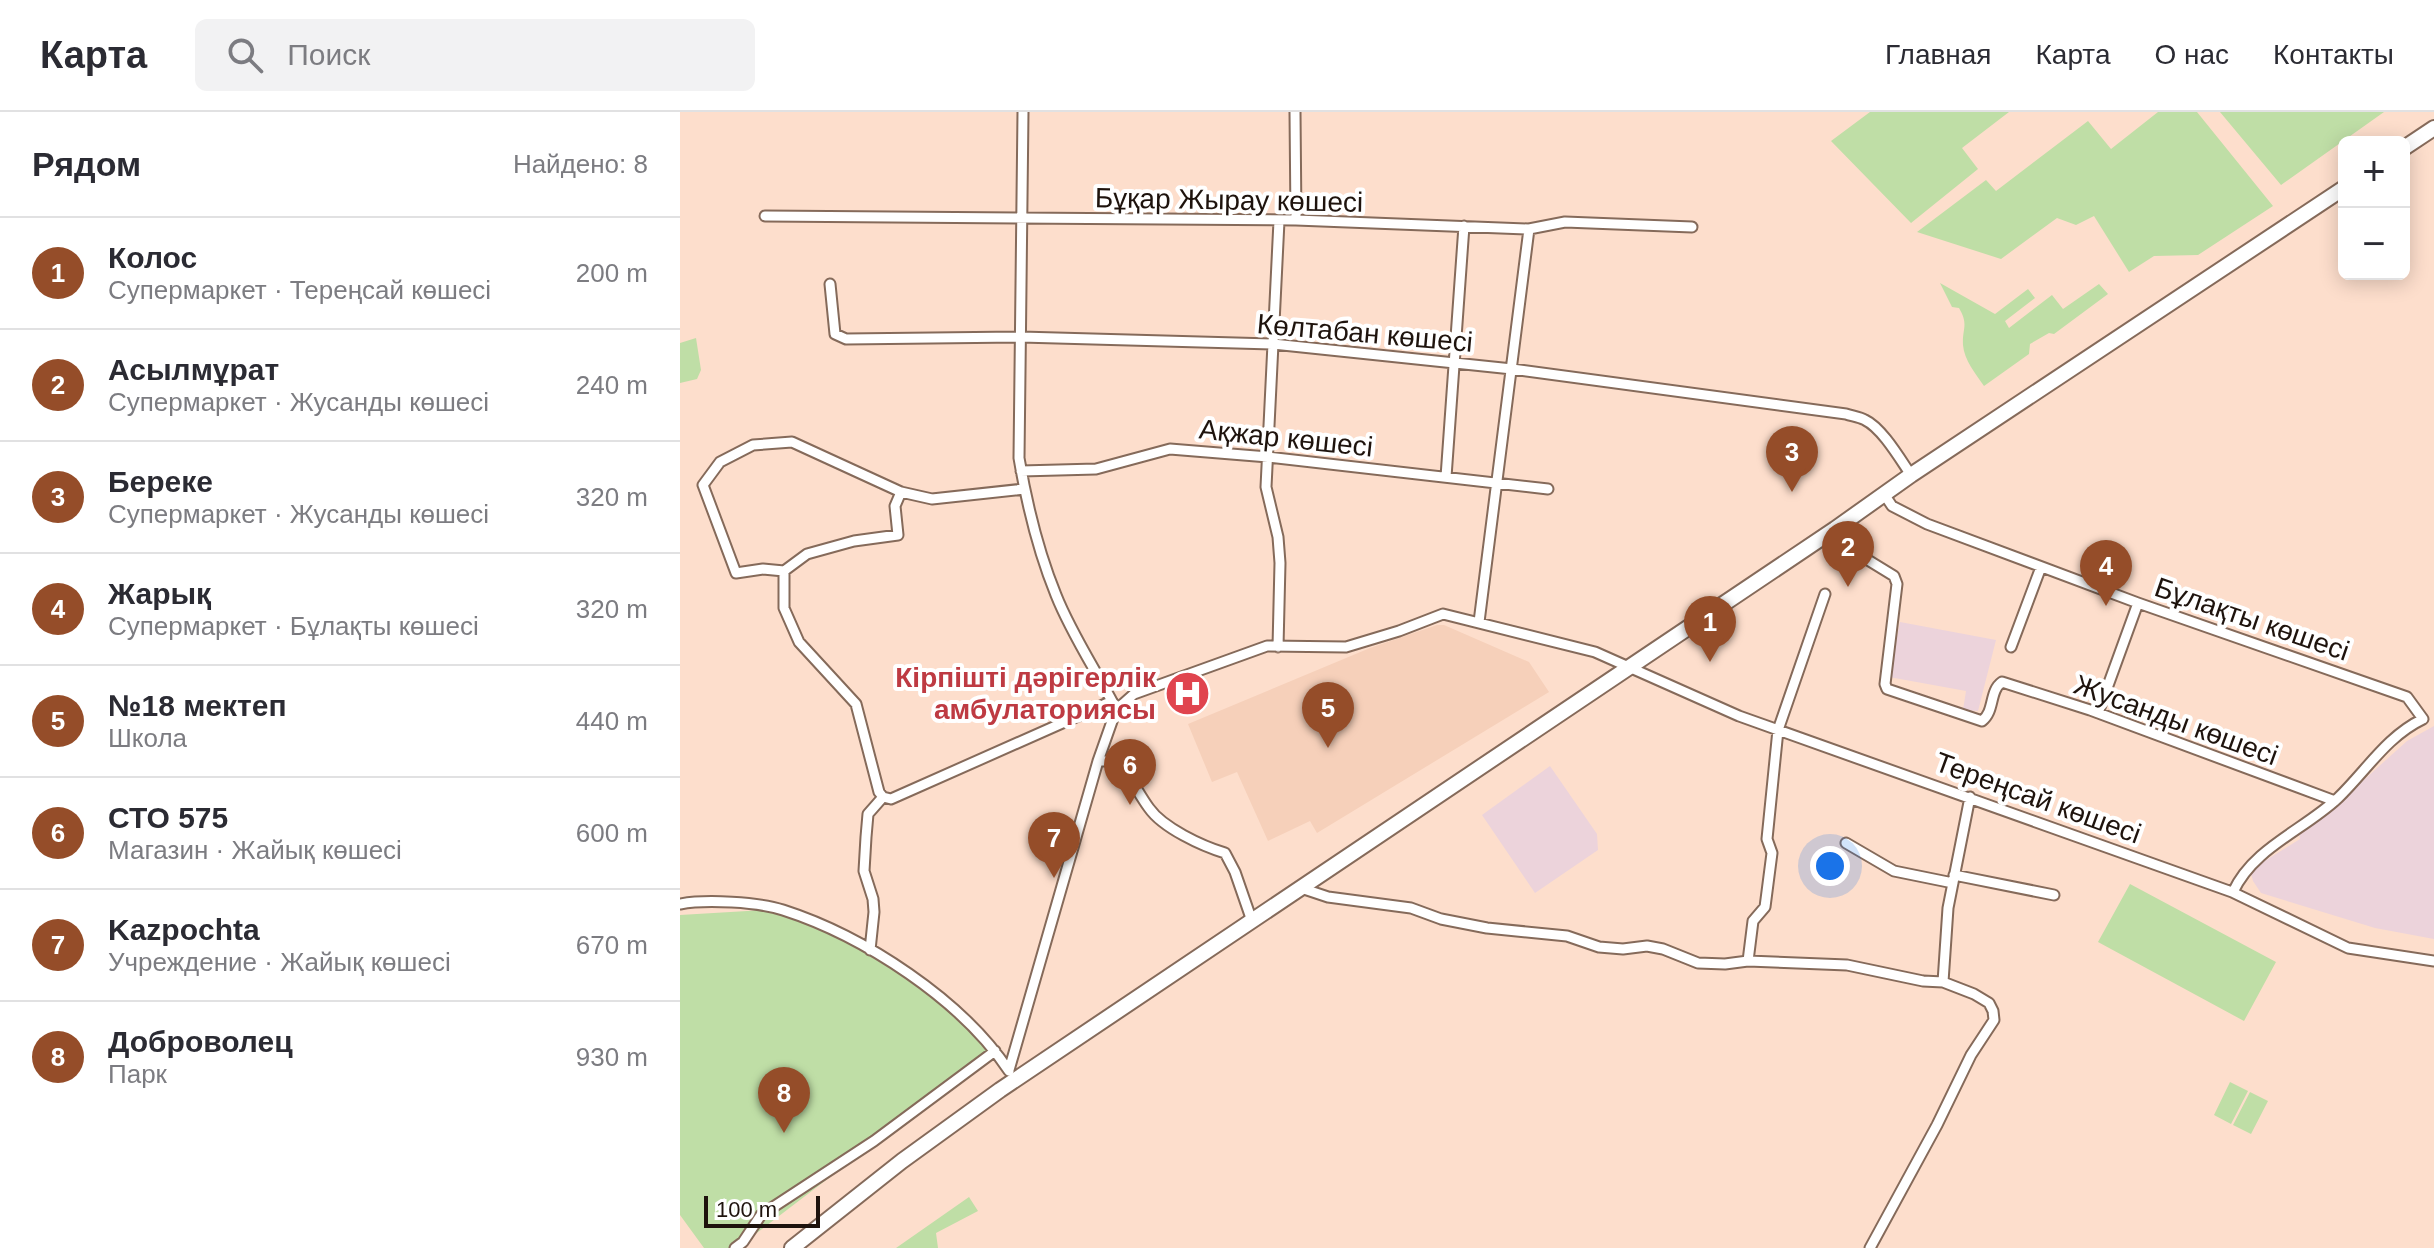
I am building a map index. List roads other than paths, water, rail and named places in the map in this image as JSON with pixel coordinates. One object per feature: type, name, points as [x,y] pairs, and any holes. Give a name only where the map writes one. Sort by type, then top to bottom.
[{"type":"main road","points":[[2410,144],[2434,128]]},
{"type":"main road","points":[[792,1248],[1011,1076],[1252,921],[1911,475],[2338,192]]},
{"type":"street","points":[[1011,1076],[1114,706],[1056,597],[1027,507],[1019,458],[1023,112]]},
{"type":"street","points":[[1295,112],[1296,220]]},
{"type":"street","name":"Бұқар Жырау көшесі","points":[[765,216],[1296,220],[1529,229],[1565,222],[1692,227]]},
{"type":"street","points":[[1278,647],[1280,563],[1278,537],[1266,487],[1279,221]]},
{"type":"street","points":[[1446,477],[1464,226]]},
{"type":"street","points":[[1479,622],[1529,229]]},
{"type":"street","name":"Көлтабан көшесі","points":[[830,284],[835,334],[846,339],[1021,337],[1273,344],[1512,369],[1846,414],[1873,426],[1911,475]]},
{"type":"street","points":[[901,492],[895,506],[898,535],[854,541],[807,554],[784,571],[763,569],[736,573],[703,485],[720,462],[753,445],[792,442],[901,492],[932,499],[1024,489]]},
{"type":"street","name":"Ақжар көшесі","points":[[1021,471],[1096,469],[1170,449],[1548,489]]},
{"type":"street","name":"Бұлақты көшесі","points":[[1884,494],[1892,506],[1927,524],[2138,603],[2407,697],[2423,719],[2396,736],[2335,801]]},
{"type":"street","name":"Жусанды көшесі","points":[[1835,529],[1845,546],[1894,576],[1897,584],[1887,689],[1982,721],[1988,715],[1995,688],[2002,682],[2098,713],[2335,801]]},
{"type":"street","points":[[2011,647],[2041,567]]},
{"type":"street","points":[[784,571],[784,608],[789,620],[799,642],[856,704],[874,777],[883,797],[868,814],[866,837],[864,871],[874,912],[870,950]]},
{"type":"street","points":[[1748,961],[1753,921],[1765,907],[1771,867],[1772,853],[1767,839],[1778,730],[1825,594]]},
{"type":"street","points":[[2098,713],[2138,603]]},
{"type":"street","name":"Тереңсай көшесі","points":[[883,797],[891,799],[1114,706],[1134,694],[1267,646],[1346,647],[1443,614],[1595,652],[1739,716],[2233,892],[2348,948],[2434,961]]},
{"type":"street","points":[[1098,761],[1117,761],[1126,770],[1151,812],[1175,830],[1225,853],[1252,921]]},
{"type":"street","points":[[1943,982],[1948,908],[1970,797]]},
{"type":"street","points":[[2233,892],[2243,874],[2266,851],[2335,801]]},
{"type":"street","points":[[1846,843],[1894,871],[2054,895]]},
{"type":"street","points":[[1301,888],[1328,897],[1411,908],[1441,919],[1487,928],[1567,936],[1599,947],[1623,949],[1647,946],[1663,949],[1698,963],[1748,961],[1847,965],[1923,981],[1943,982],[1989,1003],[1994,1020],[1971,1055],[1870,1248]]},
{"type":"street","points":[[680,904],[726,902],[780,909],[815,922],[870,950],[940,996],[986,1039],[1011,1076]]},
{"type":"street","points":[[735,1248],[743,1242],[761,1215],[874,1141],[995,1051]]},
{"type":"place","name":"Береке","points":[[1792,492]]},
{"type":"place","name":"Асылмұрат","points":[[1848,587]]},
{"type":"place","name":"Жарық","points":[[2106,606]]},
{"type":"place","name":"Колос","points":[[1710,662]]},
{"type":"place","name":"Кірпішті дәрігерлік амбулаториясы","points":[[1187,693]]},
{"type":"place","name":"№18 мектеп","points":[[1328,748]]},
{"type":"place","name":"СТО 575","points":[[1130,805]]},
{"type":"place","name":"Kazpochta","points":[[1054,878]]},
{"type":"place","name":"Доброволец","points":[[784,1133]]}]
